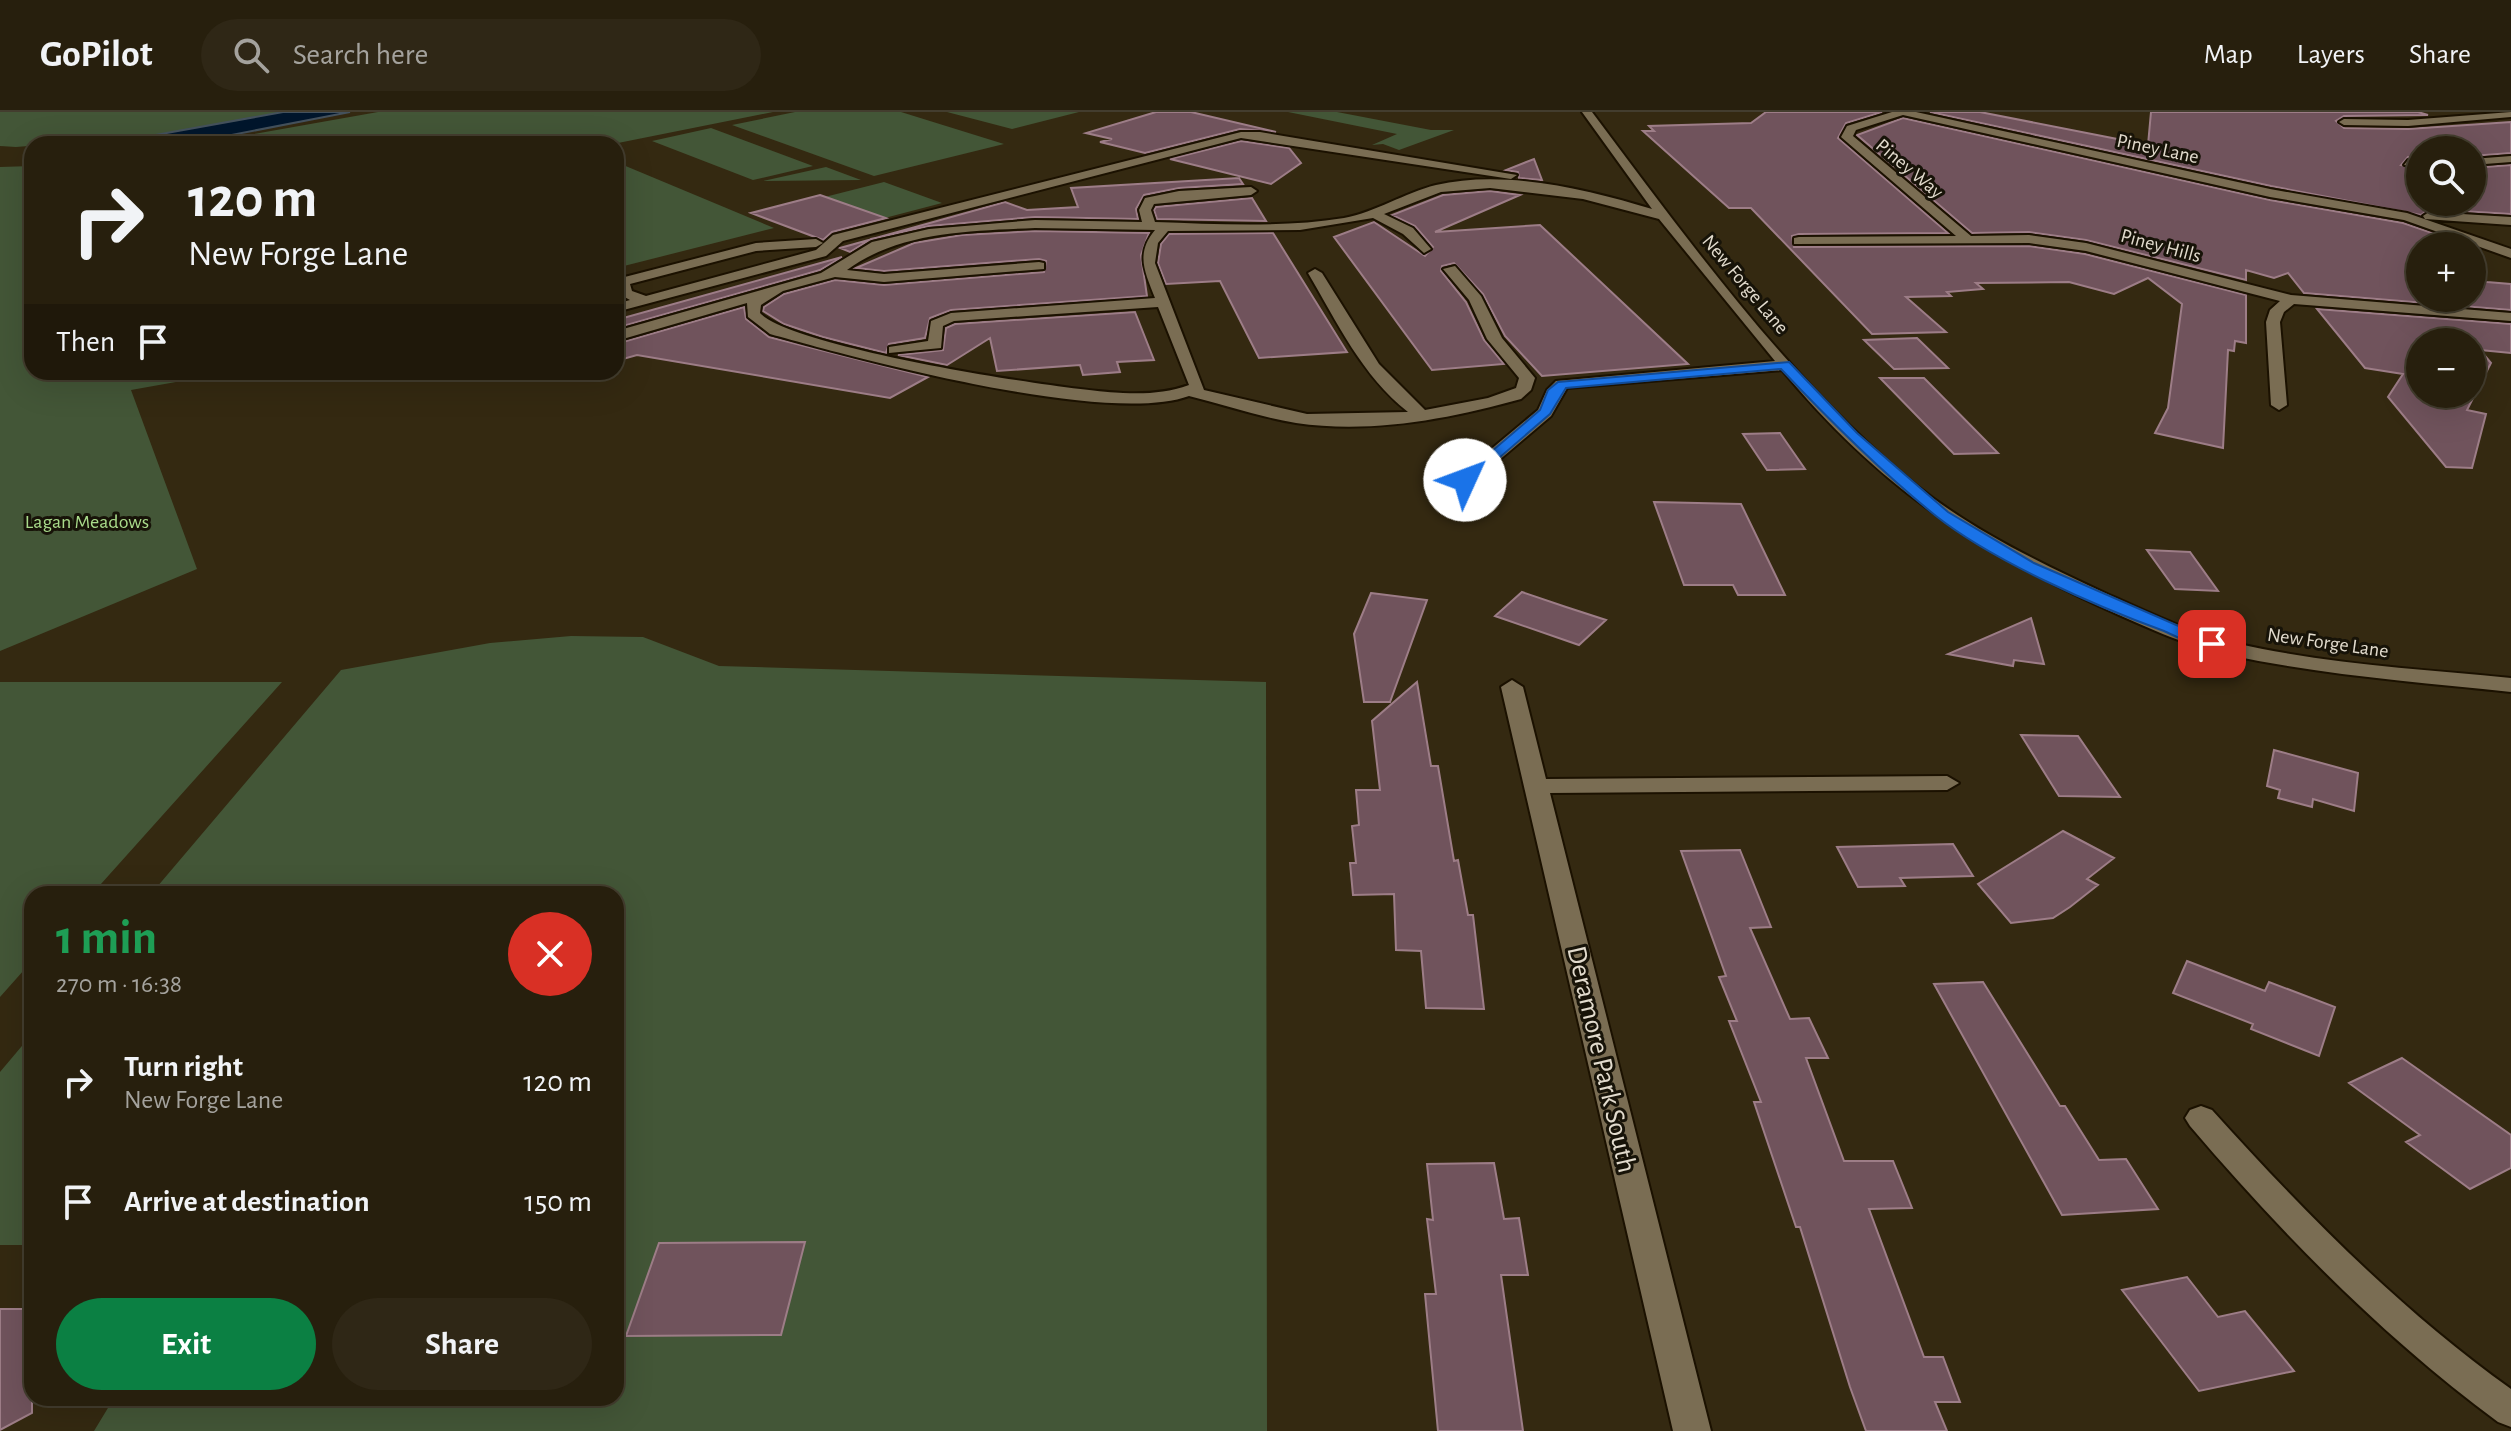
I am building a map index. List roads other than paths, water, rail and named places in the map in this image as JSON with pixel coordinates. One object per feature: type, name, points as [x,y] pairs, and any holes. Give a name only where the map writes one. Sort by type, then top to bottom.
[{"type":"street","name":"New Forge Lane","points":[[1587,112],[1627,162],[1647,197],[1784,365],[1852,436],[1943,515],[2029,566],[2193,638],[2270,657],[2511,685]]},
{"type":"street","name":"Piney Lane","points":[[1903,112],[2270,193],[2407,217],[2511,221]]},
{"type":"street","name":"Piney Way","points":[[1903,112],[1851,128],[1847,137],[1965,237]]},
{"type":"street","points":[[2344,122],[2408,123],[2511,114]]},
{"type":"street","points":[[624,281],[756,247],[831,242],[1241,135],[1260,135],[1647,197]]},
{"type":"street","points":[[2486,161],[2511,159]]},
{"type":"street","points":[[624,334],[833,273],[864,250],[941,232],[1043,224],[1300,226],[1375,214],[1439,188],[1461,186],[1561,193],[1662,216]]},
{"type":"street","points":[[1156,226],[1145,210],[1149,201],[1251,191]]},
{"type":"street","points":[[1375,214],[1408,231],[1424,249]]},
{"type":"street","name":"Piney Lane","points":[[2407,217],[2511,254]]},
{"type":"street","points":[[1156,226],[1147,257],[1196,380],[1198,387],[1193,392]]},
{"type":"street","name":"Piney Hills","points":[[1799,241],[1965,237],[2029,239],[2086,247],[2291,299],[2511,317]]},
{"type":"street","points":[[624,306],[821,253],[831,242]]},
{"type":"street","points":[[833,273],[884,278],[1039,266]]},
{"type":"street","points":[[764,294],[753,308],[757,320],[764,326],[859,352],[1091,398],[1158,400],[1193,392],[1307,419],[1369,420],[1501,400],[1515,396],[1526,385],[1523,371],[1485,324],[1476,299],[1450,269]]},
{"type":"street","points":[[1315,273],[1382,377],[1406,404],[1420,414]]},
{"type":"street","points":[[624,288],[626,294],[645,300]]},
{"type":"street","points":[[2279,405],[2273,322],[2277,310],[2291,299]]},
{"type":"street","points":[[859,352],[930,347],[937,343],[936,324],[951,317],[1163,302]]},
{"type":"street","points":[[1465,480],[1545,412],[1555,390],[1562,384],[1784,365]]},
{"type":"street","name":"Deramore Park South","points":[[1512,687],[1692,1431]]},
{"type":"street","points":[[1538,786],[1947,783]]},
{"type":"street","points":[[2201,1118],[2294,1226],[2367,1297],[2467,1379],[2511,1410]]},
{"type":"water","points":[[283,112],[350,112],[226,136],[150,136]]},
{"type":"park label","name":"Lagan Meadows","points":[[87,521]]}]
